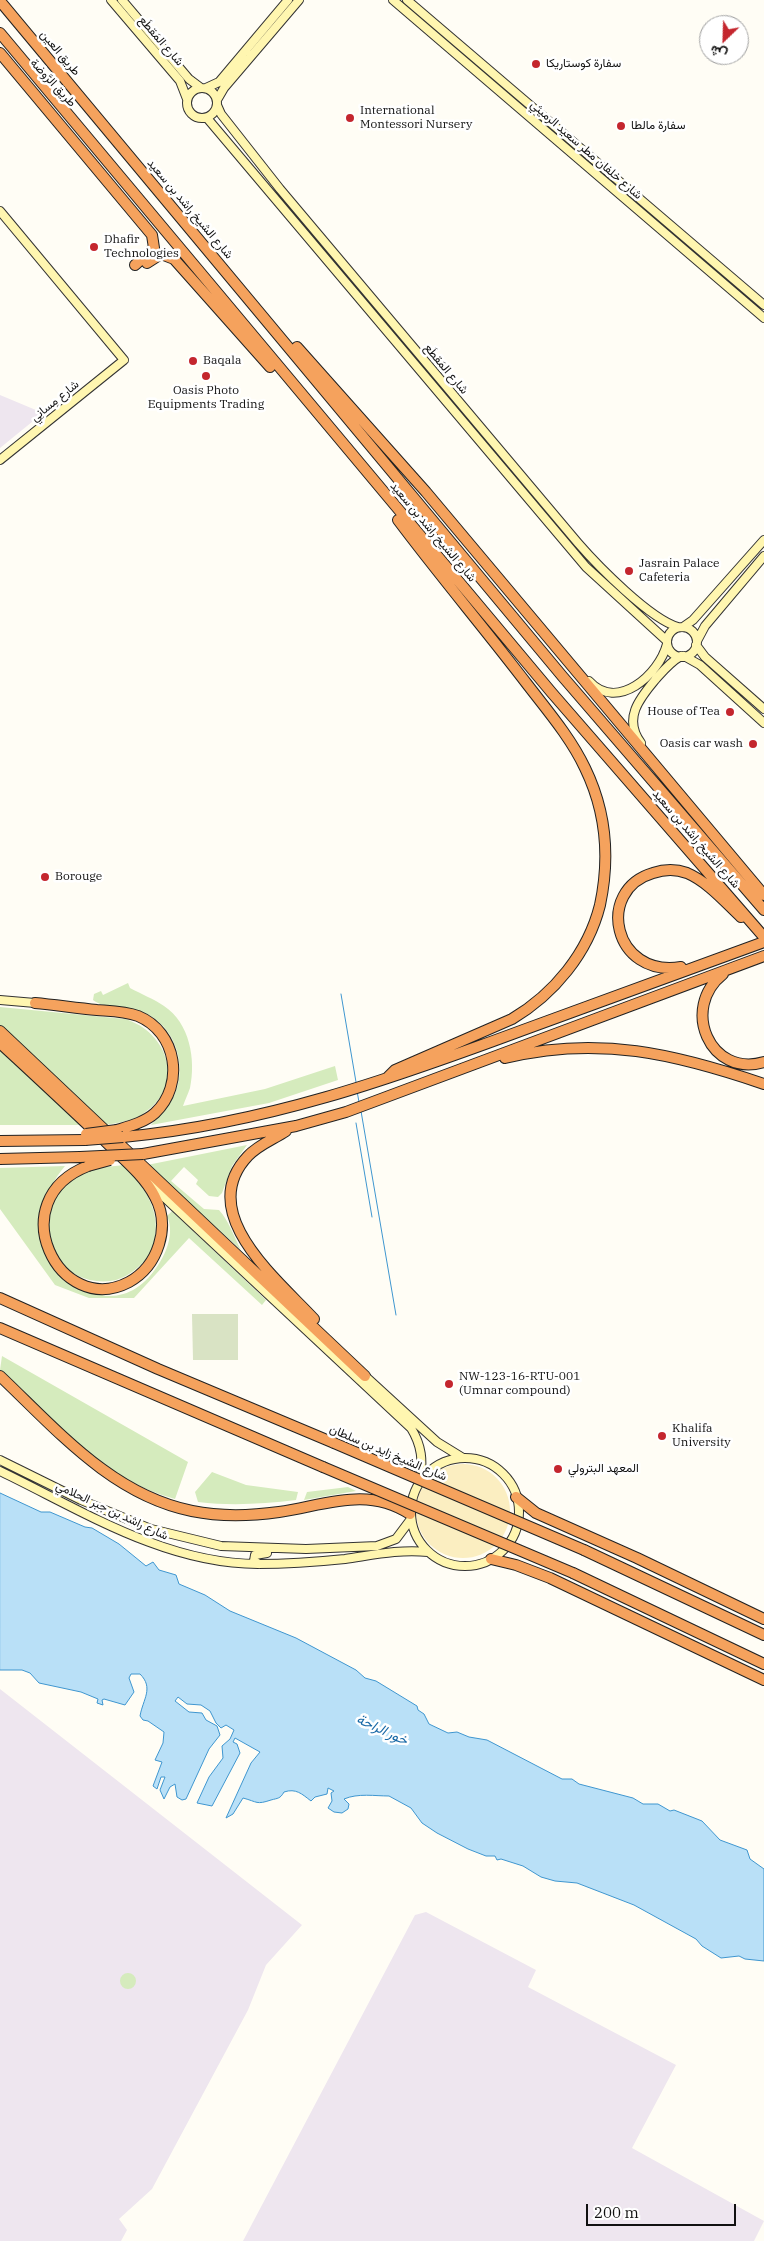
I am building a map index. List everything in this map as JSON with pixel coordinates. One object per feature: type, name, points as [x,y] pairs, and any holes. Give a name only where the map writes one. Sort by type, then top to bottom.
[{"type":"highway","name":"طريق الرَّوضة","points":[[7,0],[100,122]]},
{"type":"highway","name":"طريق العين","points":[[0,1],[100,122]]},
{"type":"highway","points":[[0,33],[87,138]]},
{"type":"highway","name":"طريق الرَّوضة","points":[[0,44],[87,138]]},
{"type":"highway","points":[[0,53],[152,235],[154,248],[136,268],[157,255],[166,254],[174,259],[250,346],[323,422]]},
{"type":"highway","name":"شارع الشيخ راشد بن سعيد","points":[[100,122],[623,748],[764,910]]},
{"type":"highway","name":"شارع الشيخ راشد بن سعيد","points":[[87,138],[552,693],[762,933]]},
{"type":"highway","points":[[268,321],[323,374],[367,428],[432,498],[764,895]]},
{"type":"highway","points":[[334,434],[406,530],[539,700],[578,755],[596,795],[603,822],[606,848],[605,875],[593,926],[580,952],[557,983],[536,1003],[512,1019],[395,1070],[387,1078]]},
{"type":"highway","points":[[704,963],[660,968],[643,962],[629,950],[620,933],[618,914],[624,896],[639,880],[661,871],[685,872],[696,877],[749,925],[762,933]]},
{"type":"highway","points":[[0,1141],[54,1140],[120,1134],[225,1123],[275,1113],[438,1062],[764,942]]},
{"type":"highway","points":[[0,1042],[129,1164],[155,1197],[160,1209],[162,1235],[158,1248],[146,1269],[128,1282],[102,1288],[80,1283],[60,1271],[46,1253],[40,1233],[42,1209],[54,1188],[69,1174],[88,1166],[143,1154],[296,1126],[346,1112],[764,956]]},
{"type":"highway","points":[[730,969],[708,991],[702,1010],[703,1029],[712,1046],[727,1058],[744,1064],[764,1062]]},
{"type":"highway","points":[[35,1003],[133,1014],[151,1024],[167,1043],[174,1066],[168,1095],[146,1120],[120,1134]]},
{"type":"highway","points":[[0,1031],[365,1376]]},
{"type":"highway","points":[[414,1086],[530,1052],[581,1046],[650,1051],[673,1056],[764,1084]]},
{"type":"highway","points":[[296,1126],[250,1154],[239,1168],[231,1194],[234,1219],[239,1233],[248,1246],[365,1376]]},
{"type":"highway","points":[[0,1135],[31,1141]]},
{"type":"highway","points":[[0,1159],[143,1154]]},
{"type":"highway","name":"شارع الشيخ زايد بن سلطان","points":[[0,1298],[141,1361],[584,1550],[764,1635]]},
{"type":"highway","points":[[0,1328],[573,1573],[764,1664]]},
{"type":"highway","points":[[0,1376],[95,1464],[123,1484],[155,1500],[192,1511],[230,1516],[280,1512],[349,1499],[377,1499],[398,1506],[411,1516]]},
{"type":"highway","points":[[516,1496],[536,1513],[654,1566],[764,1619]]},
{"type":"highway","points":[[491,1560],[516,1565],[550,1578],[764,1680]]},
{"type":"street","name":"شارع المَقطَع","points":[[111,0],[180,81],[187,99]]},
{"type":"street","name":"شارع المَقطَع","points":[[122,0],[189,79],[204,88]]},
{"type":"street","points":[[288,0],[219,82],[192,91],[186,105],[191,114],[201,118],[212,115],[224,88],[299,0]]},
{"type":"street","name":"شارع خلفان مطر سعيد الرميثي","points":[[393,0],[552,136],[764,306]]},
{"type":"street","name":"شارع خلفان مطر سعيد الرميثي","points":[[407,0],[558,130],[764,318]]},
{"type":"street","points":[[204,88],[213,93],[217,103]]},
{"type":"street","name":"شارع المَقطَع","points":[[217,103],[221,114],[267,172],[592,559],[658,617],[680,627]]},
{"type":"street","name":"شارع المَقطَع","points":[[206,118],[586,567],[667,642]]},
{"type":"street","points":[[552,136],[558,130]]},
{"type":"street","name":"شارع مِسانِي","points":[[0,211],[124,360],[0,460]]},
{"type":"street","points":[[314,244],[314,239],[318,238],[361,285]]},
{"type":"street","points":[[417,367],[426,370],[433,378],[437,376]]},
{"type":"street","points":[[566,659],[595,687],[606,692],[618,693],[628,691],[639,684],[661,658],[670,632],[696,617],[764,540]]},
{"type":"street","points":[[659,769],[636,735],[633,714],[636,706],[666,667],[682,656],[692,652],[705,626],[764,556]]},
{"type":"street","points":[[680,627],[694,633],[696,643],[705,657],[764,709]]},
{"type":"street","points":[[667,642],[672,653],[700,665],[764,723]]},
{"type":"street","points":[[0,1000],[35,1003]]},
{"type":"street","points":[[129,1164],[411,1428],[419,1441],[422,1453],[420,1482],[412,1500],[411,1516],[420,1542],[428,1552],[442,1561],[456,1566],[471,1566],[491,1560],[509,1543],[518,1521],[516,1496],[509,1481],[499,1471],[477,1460],[463,1458],[437,1442],[365,1376]]},
{"type":"street","points":[[420,1482],[438,1465],[463,1458]]},
{"type":"street","name":"شارع راشد بن جبر الحلامي","points":[[0,1460],[81,1500],[150,1529],[221,1546],[337,1549],[388,1543],[401,1535],[411,1516]]},
{"type":"street","name":"شارع راشد بن جبر الحلامي","points":[[0,1471],[157,1545],[211,1560],[259,1564],[345,1559],[396,1551],[428,1552]]},
{"type":"street","points":[[259,1564],[254,1558],[259,1553],[286,1553],[306,1549]]},
{"type":"shaded area","points":[[0,395],[43,413],[0,448]]},
{"type":"shaded area","points":[[0,1689],[302,1925],[266,1965],[248,2010],[152,2189],[119,2219],[127,2230],[121,2241],[0,2241]]},
{"type":"shaded area","points":[[426,1912],[536,1970],[528,1987],[676,2065],[632,2148],[764,2221],[754,2241],[243,2241],[415,1915]]},
{"type":"green space","points":[[128,983],[130,988],[160,1003],[173,1013],[185,1032],[191,1054],[192,1077],[183,1106],[265,1089],[335,1066],[338,1080],[269,1103],[151,1125],[173,1099],[177,1088],[180,1066],[178,1055],[169,1034],[154,1018],[139,1011],[103,1005],[93,1000],[94,994],[101,991],[103,995]]},
{"type":"green space","points":[[0,1007],[125,1019],[140,1026],[152,1035],[161,1047],[166,1060],[168,1074],[165,1088],[157,1101],[140,1116],[104,1125],[0,1025]]},
{"type":"green space","points":[[0,1048],[83,1125],[0,1125]]},
{"type":"green space","points":[[247,1145],[232,1166],[222,1193],[218,1197],[209,1196],[196,1184],[198,1180],[184,1167],[171,1181],[204,1209],[219,1210],[229,1224],[241,1250],[147,1165]]},
{"type":"green space","points":[[123,1165],[144,1190],[153,1210],[156,1231],[153,1247],[137,1268],[120,1279],[111,1281],[90,1280],[71,1272],[57,1259],[46,1225],[50,1205],[63,1186],[82,1173]]},
{"type":"green space","points":[[65,1166],[48,1195],[45,1225],[52,1253],[68,1276],[89,1291],[113,1296],[138,1287],[160,1262],[165,1251],[170,1234],[167,1216],[172,1211],[266,1300],[262,1305],[189,1238],[134,1298],[89,1298],[55,1285],[0,1209],[0,1168]]},
{"type":"green space","points":[[192,1314],[238,1314],[238,1360],[193,1360]]},
{"type":"green space","points":[[2,1356],[188,1462],[175,1499],[149,1490],[125,1478],[80,1446],[0,1370]]},
{"type":"green space","points":[[212,1472],[246,1485],[298,1492],[296,1500],[247,1504],[198,1502],[195,1492]]},
{"type":"green space","points":[[348,1487],[356,1491],[304,1500],[307,1492]]},
{"type":"green space","points":[[128,1973],[136,1981],[128,1989],[120,1981]]},
{"type":"sand","points":[[463,1464],[481,1468],[496,1478],[506,1493],[510,1511],[506,1529],[496,1544],[481,1554],[463,1558],[445,1554],[430,1544],[420,1529],[416,1511],[420,1493],[430,1478],[445,1468]]},
{"type":"water","name":"خور الراحة","points":[[0,1493],[41,1512],[50,1512],[85,1527],[92,1528],[119,1544],[146,1566],[153,1562],[159,1570],[176,1575],[179,1584],[205,1595],[230,1611],[296,1638],[356,1670],[365,1678],[376,1681],[417,1706],[429,1724],[448,1733],[457,1732],[469,1737],[487,1740],[562,1779],[572,1779],[579,1784],[633,1798],[643,1804],[658,1804],[670,1811],[674,1810],[702,1821],[720,1840],[747,1850],[750,1859],[764,1869],[764,1961],[745,1959],[739,1956],[721,1958],[702,1946],[696,1939],[634,1905],[577,1883],[555,1881],[541,1877],[523,1866],[501,1859],[497,1860],[495,1856],[486,1856],[468,1849],[422,1823],[411,1808],[389,1796],[361,1795],[349,1797],[344,1799],[349,1804],[348,1809],[342,1813],[334,1812],[328,1808],[332,1801],[331,1793],[334,1791],[328,1788],[327,1794],[315,1797],[311,1801],[299,1792],[288,1791],[284,1792],[279,1798],[262,1802],[243,1798],[233,1814],[226,1818],[251,1763],[260,1752],[235,1738],[233,1742],[237,1744],[240,1753],[212,1806],[197,1803],[209,1777],[223,1758],[222,1746],[230,1739],[234,1730],[226,1725],[221,1728],[210,1711],[201,1705],[187,1704],[178,1697],[175,1701],[189,1712],[202,1713],[206,1720],[217,1726],[220,1735],[209,1749],[186,1799],[182,1800],[177,1797],[175,1784],[170,1787],[164,1799],[160,1790],[165,1777],[161,1777],[157,1789],[153,1786],[162,1762],[155,1760],[163,1743],[164,1732],[148,1721],[143,1720],[140,1716],[147,1689],[144,1679],[140,1674],[131,1674],[129,1678],[134,1692],[125,1705],[104,1699],[102,1700],[103,1705],[97,1703],[98,1699],[81,1692],[39,1683],[30,1673],[22,1670],[0,1670]]},
{"type":"waterway","points":[[341,994],[356,1082]]},
{"type":"waterway","points":[[357,1091],[359,1102]]},
{"type":"waterway","points":[[361,1111],[396,1315]]},
{"type":"waterway","points":[[356,1123],[372,1217]]},
{"type":"place","name":"سفارة كوستاريكا","points":[[536,64]]},
{"type":"place","name":"International Montessori Nursery","points":[[350,118]]},
{"type":"place","name":"سفارة مالطا","points":[[621,126]]},
{"type":"place","name":"Dhafir Technologies","points":[[94,247]]},
{"type":"place","name":"Baqala","points":[[193,361]]},
{"type":"place","name":"Oasis Photo Equipments Trading","points":[[206,376]]},
{"type":"place","name":"Jasrain Palace Cafeteria","points":[[629,571]]},
{"type":"place","name":"House of Tea","points":[[730,712]]},
{"type":"place","name":"Oasis car wash","points":[[753,744]]},
{"type":"place","name":"Borouge","points":[[45,877]]},
{"type":"place","name":"NW-123-16-RTU-001 (Umnar compound)","points":[[449,1384]]},
{"type":"place","name":"Khalifa University","points":[[662,1436]]},
{"type":"place","name":"المعهد البترولي","points":[[558,1469]]}]
